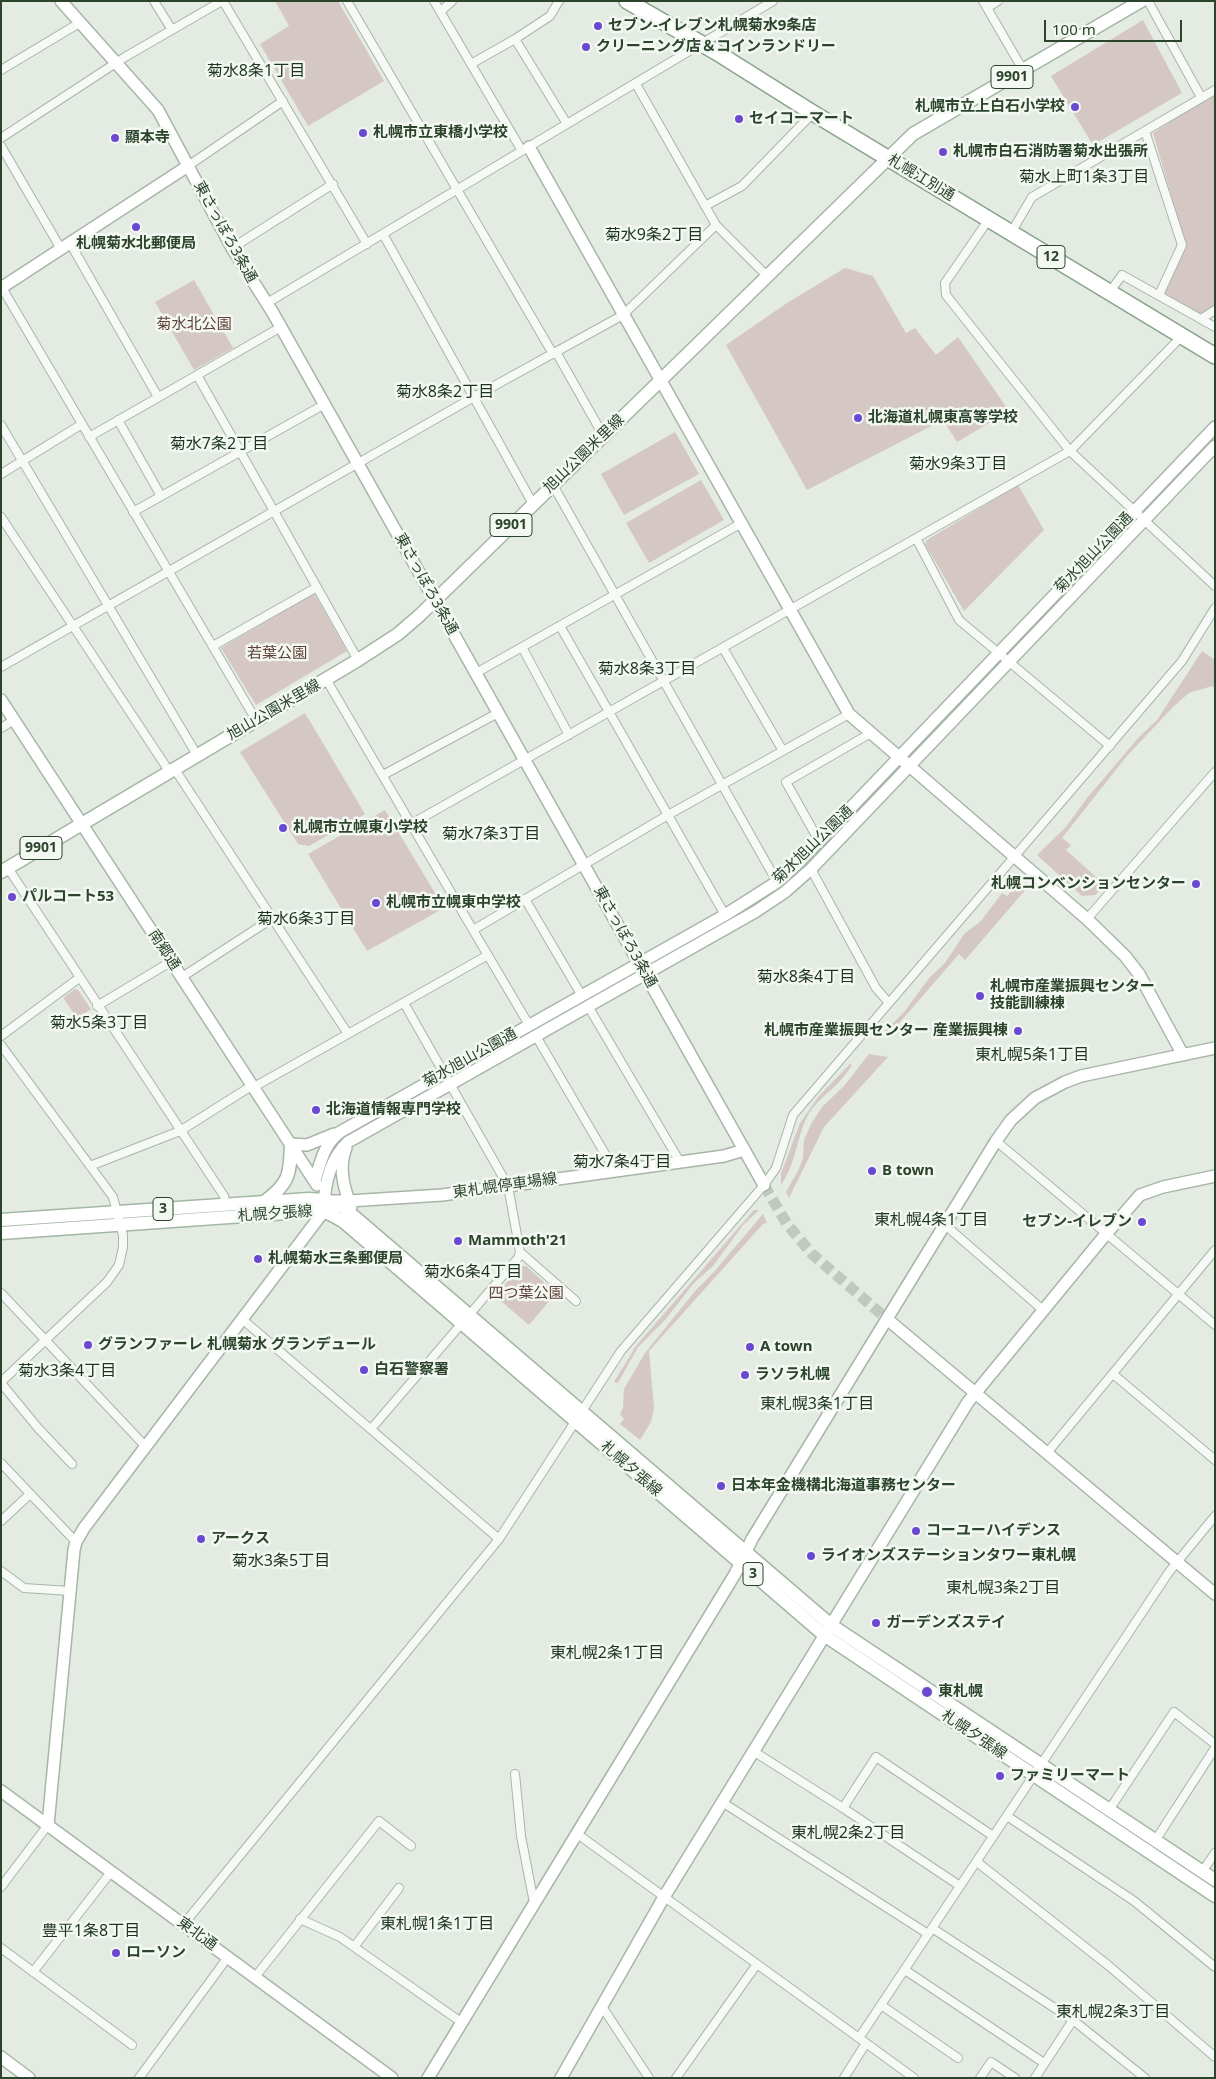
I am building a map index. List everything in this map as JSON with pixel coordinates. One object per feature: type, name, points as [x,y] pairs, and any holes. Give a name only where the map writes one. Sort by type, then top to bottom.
[{"type":"highway","name":"札幌江別通","points":[[627,1],[1215,356]]},
{"type":"main road","name":"旭山公園米里線","points":[[5,870],[358,660],[398,634],[913,134],[1141,1]]},
{"type":"main road","points":[[264,1202],[280,1189],[286,1179],[290,1165],[291,1144]]},
{"type":"main road","name":"札幌夕張線","points":[[1,1233],[226,1204],[309,1199],[324,1206],[465,1319],[828,1630],[1037,1770],[1215,1896]]},
{"type":"main road","name":"札幌夕張線","points":[[1,1220],[119,1218],[324,1206],[343,1208],[354,1215],[465,1319]]},
{"type":"main road","name":"札幌夕張線","points":[[1037,1770],[1109,1810],[1215,1880]]},
{"type":"street","name":"東さっぽろ3条通","points":[[61,1],[158,110],[232,248],[267,303],[325,404],[764,1185]]},
{"type":"street","points":[[154,1],[172,30]]},
{"type":"street","points":[[1,138],[117,62],[223,1],[367,244]]},
{"type":"street","points":[[347,1],[603,435]]},
{"type":"street","points":[[434,1],[525,149],[623,315],[849,714],[1087,919],[1125,956],[1139,974],[1183,1055]]},
{"type":"street","points":[[440,11],[452,1]]},
{"type":"street","points":[[471,64],[550,16],[559,1]]},
{"type":"street","points":[[267,303],[773,1]]},
{"type":"street","points":[[998,1],[985,5],[1023,70]]},
{"type":"street","points":[[1148,1],[1201,98]]},
{"type":"street","points":[[1,70],[80,22]]},
{"type":"street","points":[[515,39],[567,124]]},
{"type":"street","points":[[636,84],[716,225],[767,276]]},
{"type":"street","points":[[1011,233],[1032,197],[1215,90]]},
{"type":"street","points":[[256,720],[2,287],[188,166],[283,101]]},
{"type":"street","points":[[705,206],[742,186],[813,114]]},
{"type":"street","points":[[1145,130],[1182,245],[1159,295]]},
{"type":"street","points":[[1,146],[66,246],[158,397]]},
{"type":"street","points":[[232,248],[333,184]]},
{"type":"street","points":[[989,219],[944,283],[946,295],[1070,451],[1215,586]]},
{"type":"street","points":[[1,667],[274,510],[623,315],[716,225]]},
{"type":"street","points":[[383,234],[533,504]]},
{"type":"street","points":[[1109,292],[1122,275],[1215,327]]},
{"type":"street","points":[[1201,320],[1215,310]]},
{"type":"street","points":[[89,437],[281,327]]},
{"type":"street","points":[[411,824],[1070,451],[1182,336]]},
{"type":"street","points":[[197,375],[358,660]]},
{"type":"street","points":[[133,512],[325,404]]},
{"type":"street","points":[[118,420],[161,496]]},
{"type":"street","points":[[1,474],[82,424]]},
{"type":"street","points":[[1,425],[198,755]]},
{"type":"street","name":"菊水旭山公園通","points":[[324,1206],[327,1180],[337,1152],[348,1142],[588,1006],[777,882],[899,758],[1215,427]]},
{"type":"street","name":"菊水旭山公園通","points":[[315,1180],[326,1147],[332,1138],[340,1132],[582,996],[643,969],[755,912],[785,892],[811,869],[1215,446]]},
{"type":"street","points":[[553,485],[777,882]]},
{"type":"street","points":[[1,517],[272,918],[348,1034]]},
{"type":"street","points":[[476,673],[740,524]]},
{"type":"street","points":[[916,538],[958,620],[1110,746]]},
{"type":"street","points":[[213,646],[317,587]]},
{"type":"street","points":[[183,1925],[499,1540],[621,1352],[764,1185],[776,1168],[793,1115],[1182,661],[1215,608]]},
{"type":"street","points":[[560,626],[725,915]]},
{"type":"street","points":[[522,647],[569,735]]},
{"type":"street","points":[[723,648],[783,751]]},
{"type":"street","points":[[326,679],[529,1025]]},
{"type":"street","name":"南郷通","points":[[1,700],[315,1180],[324,1206]]},
{"type":"street","points":[[383,775],[498,713]]},
{"type":"street","points":[[474,930],[668,815],[849,714]]},
{"type":"street","points":[[1,728],[14,720]]},
{"type":"street","points":[[819,841],[786,782],[871,734]]},
{"type":"street","points":[[1087,919],[1215,772]]},
{"type":"street","points":[[811,869],[876,988],[889,1003]]},
{"type":"street","points":[[5,870],[80,978],[224,1196],[226,1204]]},
{"type":"street","points":[[525,899],[582,996]]},
{"type":"street","points":[[182,977],[272,918]]},
{"type":"street","points":[[90,1166],[180,1130],[254,1086],[488,955]]},
{"type":"street","points":[[97,1006],[172,962]]},
{"type":"street","points":[[1,1036],[80,978]]},
{"type":"street","points":[[371,1429],[518,1258],[520,1252],[508,1186],[404,1003]]},
{"type":"street","points":[[588,1006],[680,1162]]},
{"type":"street","points":[[536,1036],[615,1171]]},
{"type":"street","points":[[1,1045],[113,1197],[123,1235],[122,1254],[113,1276],[1,1382],[38,1428],[72,1464]]},
{"type":"street","points":[[428,2078],[743,1558],[752,1539],[996,1141],[1011,1120],[1035,1098],[1065,1082],[1082,1076],[1215,1048]]},
{"type":"street","points":[[291,1144],[307,1145],[340,1132]]},
{"type":"street","points":[[996,1141],[1215,1325]]},
{"type":"street","points":[[348,1142],[342,1157],[342,1168],[354,1215]]},
{"type":"street","name":"東札幌停車場線","points":[[324,1206],[349,1201],[442,1195],[724,1156],[744,1150]]},
{"type":"street","points":[[561,2078],[664,1897],[974,1393],[1140,1195],[1146,1191],[1215,1176]]},
{"type":"street","points":[[1,1887],[4,1876],[48,1825],[76,1542],[84,1528],[242,1319],[324,1206]]},
{"type":"street","points":[[945,1225],[1043,1310]]},
{"type":"street","points":[[1047,1453],[1215,1250]]},
{"type":"street","points":[[520,1252],[576,1302]]},
{"type":"street","points":[[1,1294],[146,1447]]},
{"type":"street","points":[[242,1319],[499,1540]]},
{"type":"street","points":[[887,1319],[1215,1594]]},
{"type":"street","points":[[1112,1374],[1215,1460]]},
{"type":"street","points":[[1,1463],[76,1542]]},
{"type":"street","points":[[1,1521],[30,1494]]},
{"type":"street","points":[[859,2038],[1176,1562],[1215,1516]]},
{"type":"street","points":[[1,1571],[24,1588],[70,1592]]},
{"type":"street","points":[[1109,1810],[1174,1712],[1215,1744]]},
{"type":"street","points":[[1154,1841],[1215,1748]]},
{"type":"street","points":[[754,1751],[960,1886]]},
{"type":"street","points":[[843,1808],[876,1757],[993,1836]]},
{"type":"street","points":[[515,1774],[521,1836],[535,1901]]},
{"type":"street","name":"東北通","points":[[1,1791],[392,2078]]},
{"type":"street","points":[[722,1802],[1073,2020],[1145,2078]]},
{"type":"street","points":[[1007,1816],[1134,1901],[1215,1967]]},
{"type":"street","points":[[255,1977],[379,1821],[411,1846]]},
{"type":"street","points":[[576,1833],[914,2078]]},
{"type":"street","points":[[1202,1872],[1215,1853]]},
{"type":"street","points":[[977,1862],[1109,1966],[1215,2057]]},
{"type":"street","points":[[33,1972],[111,1872]]},
{"type":"street","points":[[354,1947],[399,1888]]},
{"type":"street","points":[[300,1919],[340,1937],[461,2022]]},
{"type":"street","points":[[1,1948],[132,2045]]},
{"type":"street","points":[[139,2078],[228,1958]]},
{"type":"street","points":[[676,2078],[757,1964]]},
{"type":"street","points":[[904,1970],[1044,2063]]},
{"type":"street","points":[[881,2005],[958,2058]]},
{"type":"street","points":[[599,2009],[649,2078]]},
{"type":"street","points":[[1035,2078],[1073,2020]]},
{"type":"street","points":[[844,2078],[866,2044]]},
{"type":"street","points":[[1,2058],[29,2078]]},
{"type":"street","points":[[980,2078],[991,2062],[1015,2078]]},
{"type":"green space","points":[[275,1],[338,1],[384,81],[308,126],[260,44],[289,26]]},
{"type":"green space","points":[[1143,20],[1182,93],[1093,145],[1051,76]]},
{"type":"green space","points":[[1214,94],[1215,306],[1201,315],[1164,293],[1186,247],[1153,133]]},
{"type":"green space","points":[[845,268],[873,276],[906,333],[915,328],[936,355],[958,337],[1009,411],[957,442],[943,420],[807,490],[726,345],[787,303]]},
{"type":"green space","name":"菊水北公園","points":[[194,280],[233,348],[194,370],[155,302]]},
{"type":"green space","points":[[675,432],[699,474],[624,515],[601,474]]},
{"type":"green space","points":[[701,480],[724,520],[649,563],[626,523]]},
{"type":"green space","points":[[1018,485],[1044,530],[964,611],[925,544],[927,540]]},
{"type":"green space","name":"若葉公園","points":[[314,593],[347,651],[256,705],[221,648]]},
{"type":"green space","points":[[1202,651],[1215,660],[1215,688],[1212,686],[1189,693],[1174,706],[1126,757],[1062,838],[1071,845],[1066,850],[1105,885],[1095,895],[1082,896],[1037,855],[1066,827],[1087,798],[1139,737],[1157,720]]},
{"type":"green space","points":[[305,713],[365,814],[309,846],[298,844],[240,752]]},
{"type":"green space","points":[[385,810],[444,908],[367,951],[308,854]]},
{"type":"green space","points":[[1020,882],[1027,888],[965,960],[959,954],[888,1036],[884,1032],[904,1012],[930,977],[945,963],[964,934],[981,921],[1002,893],[1007,896]]},
{"type":"green space","points":[[75,989],[78,990],[91,1009],[80,1017],[76,1017],[64,999],[65,996]]},
{"type":"green space","points":[[869,1054],[888,1057],[824,1127],[789,1198],[786,1192],[799,1169],[803,1158],[804,1140],[811,1124],[822,1107],[844,1086]]},
{"type":"green space","points":[[850,1064],[852,1065],[844,1077],[817,1103],[807,1117],[790,1169],[781,1185],[781,1174],[800,1123],[819,1096]]},
{"type":"green space","points":[[754,1210],[759,1210],[743,1225],[713,1266],[694,1283],[665,1320],[638,1347],[618,1383],[614,1382],[636,1346]]},
{"type":"green space","points":[[763,1214],[767,1223],[763,1224],[649,1351],[654,1408],[651,1422],[640,1440],[620,1424],[624,1419],[620,1414],[623,1408],[624,1389],[645,1353],[696,1290],[713,1273]]},
{"type":"green space","name":"四つ葉公園","points":[[521,1266],[526,1266],[556,1293],[529,1325],[495,1296]]},
{"type":"tunnel","points":[[764,1185],[787,1224],[812,1254],[887,1319]]},
{"type":"place","name":"セブン-イレブン札幌菊水9条店","points":[[598,26]]},
{"type":"place","name":"クリーニング店＆コインランドリー","points":[[586,47]]},
{"type":"place","name":"札幌市立上白石小学校","points":[[1075,107]]},
{"type":"place","name":"セイコーマート","points":[[739,119]]},
{"type":"place","name":"札幌市立東橋小学校","points":[[363,133]]},
{"type":"place","name":"顯本寺","points":[[115,138]]},
{"type":"place","name":"札幌市白石消防署菊水出張所","points":[[943,152]]},
{"type":"place","name":"札幌菊水北郵便局","points":[[136,227]]},
{"type":"place","name":"北海道札幌東高等学校","points":[[858,418]]},
{"type":"place","name":"札幌市立幌東小学校","points":[[283,828]]},
{"type":"place","name":"札幌コンベンションセンター","points":[[1196,884]]},
{"type":"place","name":"パルコート53","points":[[12,897]]},
{"type":"place","name":"札幌市立幌東中学校","points":[[376,903]]},
{"type":"place","name":"札幌市産業振興センター 技能訓練棟","points":[[980,996]]},
{"type":"place","name":"札幌市産業振興センター 産業振興棟","points":[[1018,1031]]},
{"type":"place","name":"北海道情報専門学校","points":[[316,1110]]},
{"type":"place","name":"B town","points":[[872,1171]]},
{"type":"place","name":"セブン-イレブン","points":[[1142,1222]]},
{"type":"place","name":"Mammoth'21","points":[[458,1241]]},
{"type":"place","name":"札幌菊水三条郵便局","points":[[258,1259]]},
{"type":"place","name":"グランファーレ 札幌菊水 グランデュール","points":[[88,1345]]},
{"type":"place","name":"A town","points":[[750,1347]]},
{"type":"place","name":"白石警察署","points":[[364,1370]]},
{"type":"place","name":"ラソラ札幌","points":[[745,1375]]},
{"type":"place","name":"日本年金機構北海道事務センター","points":[[721,1486]]},
{"type":"place","name":"コーユーハイデンス","points":[[916,1531]]},
{"type":"place","name":"アークス","points":[[201,1539]]},
{"type":"place","name":"ライオンズステーションタワー東札幌","points":[[811,1556]]},
{"type":"place","name":"ガーデンズステイ","points":[[876,1623]]},
{"type":"place","name":"東札幌","points":[[927,1692]]},
{"type":"place","name":"ファミリーマート","points":[[1000,1776]]},
{"type":"place","name":"ローソン","points":[[116,1953]]},
{"type":"district","name":"菊水8条1丁目","points":[[256,71]]},
{"type":"district","name":"菊水上町1条3丁目","points":[[1084,177]]},
{"type":"district","name":"菊水9条2丁目","points":[[654,235]]},
{"type":"district","name":"菊水8条2丁目","points":[[445,392]]},
{"type":"district","name":"菊水7条2丁目","points":[[219,444]]},
{"type":"district","name":"菊水9条3丁目","points":[[958,464]]},
{"type":"district","name":"菊水8条3丁目","points":[[647,669]]},
{"type":"district","name":"菊水7条3丁目","points":[[491,834]]},
{"type":"district","name":"菊水6条3丁目","points":[[306,919]]},
{"type":"district","name":"菊水8条4丁目","points":[[806,977]]},
{"type":"district","name":"菊水5条3丁目","points":[[99,1023]]},
{"type":"district","name":"東札幌5条1丁目","points":[[1032,1055]]},
{"type":"district","name":"菊水7条4丁目","points":[[622,1162]]},
{"type":"district","name":"東札幌4条1丁目","points":[[931,1220]]},
{"type":"district","name":"菊水6条4丁目","points":[[473,1272]]},
{"type":"district","name":"菊水3条4丁目","points":[[67,1371]]},
{"type":"district","name":"東札幌3条1丁目","points":[[817,1404]]},
{"type":"district","name":"菊水3条5丁目","points":[[281,1561]]},
{"type":"district","name":"東札幌3条2丁目","points":[[1003,1588]]},
{"type":"district","name":"東札幌2条1丁目","points":[[607,1653]]},
{"type":"district","name":"東札幌2条2丁目","points":[[848,1833]]},
{"type":"district","name":"東札幌1条1丁目","points":[[437,1924]]},
{"type":"district","name":"豊平1条8丁目","points":[[91,1931]]},
{"type":"district","name":"東札幌2条3丁目","points":[[1113,2012]]}]
